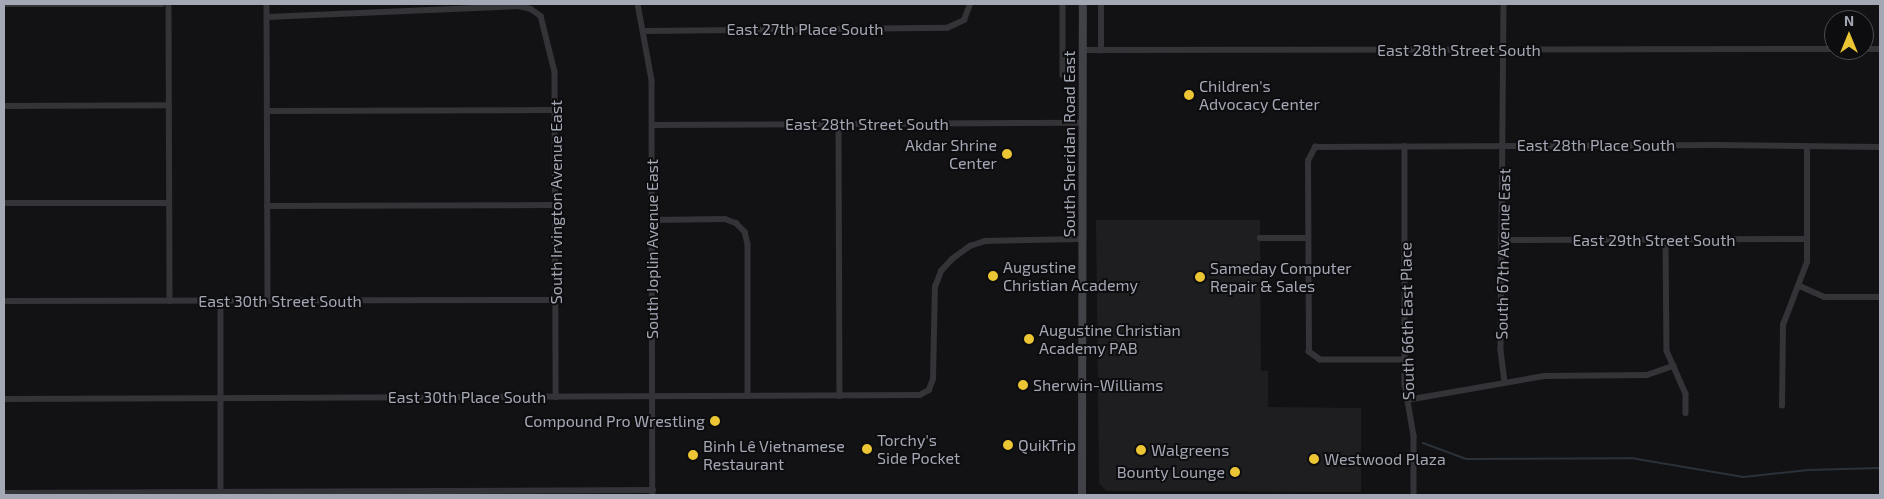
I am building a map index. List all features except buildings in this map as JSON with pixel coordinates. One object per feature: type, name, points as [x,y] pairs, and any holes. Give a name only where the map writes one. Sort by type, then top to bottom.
[{"type":"main road","name":"South Sheridan Road East","points":[[1082,495],[1083,4]]},
{"type":"street","points":[[4,4],[162,4]]},
{"type":"street","points":[[169,4],[170,300]]},
{"type":"street","points":[[267,4],[268,301]]},
{"type":"street","name":"South Joplin Avenue East","points":[[638,4],[652,80],[653,493]]},
{"type":"street","name":"East 27th Place South","points":[[644,31],[947,28],[964,20],[970,4]]},
{"type":"street","name":"South Sheridan Road East","points":[[1063,4],[1063,75]]},
{"type":"street","name":"South Sheridan Road East","points":[[1101,4],[1101,51]]},
{"type":"street","name":"South 67th Avenue East","points":[[1504,4],[1505,146],[1501,240],[1501,350],[1505,383]]},
{"type":"street","name":"South Irvington Avenue East","points":[[267,17],[519,6],[535,11],[545,22],[552,52],[555,110],[556,397]]},
{"type":"street","name":"East 28th Street South","points":[[1083,50],[1824,49]]},
{"type":"street","points":[[4,106],[169,105]]},
{"type":"street","points":[[268,112],[555,110]]},
{"type":"street","name":"East 28th Street South","points":[[652,125],[1083,123]]},
{"type":"street","points":[[839,124],[840,396]]},
{"type":"street","name":"East 28th Place South","points":[[1308,238],[1308,160],[1313,149],[1322,146],[1880,147]]},
{"type":"street","name":"South 66th East Place","points":[[1405,146],[1405,360],[1407,400],[1414,436],[1414,495]]},
{"type":"street","points":[[1782,406],[1783,325],[1807,267],[1807,147]]},
{"type":"street","points":[[4,203],[169,203]]},
{"type":"street","points":[[268,206],[556,205]]},
{"type":"street","points":[[652,220],[725,219],[742,228],[748,244],[748,396]]},
{"type":"street","points":[[1260,238],[1308,238],[1308,345],[1312,355],[1324,360],[1405,360]]},
{"type":"street","name":"East 30th Place South","points":[[4,399],[913,396],[929,390],[933,379],[935,287],[941,272],[959,253],[981,242],[998,239],[1082,239]]},
{"type":"street","name":"East 29th Street South","points":[[1501,240],[1807,239]]},
{"type":"street","points":[[1666,240],[1666,348],[1686,394],[1686,413]]},
{"type":"street","points":[[1800,286],[1825,297],[1880,297]]},
{"type":"street","points":[[221,300],[221,494]]},
{"type":"street","name":"East 30th Street South","points":[[4,302],[556,300]]},
{"type":"street","points":[[1407,400],[1552,375],[1647,375],[1673,366]]},
{"type":"street","points":[[4,493],[653,493]]},
{"type":"shaded area","points":[[1096,220],[1260,220],[1261,371],[1268,371],[1268,407],[1361,408],[1361,492],[1106,491],[1099,483]]},
{"type":"waterway","points":[[1423,443],[1466,459],[1631,458],[1743,477],[1809,470],[1880,468]]},
{"type":"place","name":"Children's Advocacy Center","points":[[1189,95]]},
{"type":"place","name":"Akdar Shrine Center","points":[[1007,154]]},
{"type":"place","name":"Augustine Christian Academy","points":[[993,276]]},
{"type":"place","name":"Sameday Computer Repair & Sales","points":[[1200,277]]},
{"type":"place","name":"Augustine Christian Academy PAB","points":[[1029,339]]},
{"type":"place","name":"Sherwin-Williams","points":[[1023,385]]},
{"type":"place","name":"Compound Pro Wrestling","points":[[715,421]]},
{"type":"place","name":"QuikTrip","points":[[1008,445]]},
{"type":"place","name":"Torchy's Side Pocket","points":[[867,449]]},
{"type":"place","name":"Walgreens","points":[[1141,450]]},
{"type":"place","name":"Binh Lê Vietnamese Restaurant","points":[[693,455]]},
{"type":"place","name":"Westwood Plaza","points":[[1314,459]]},
{"type":"place","name":"Bounty Lounge","points":[[1235,472]]}]
